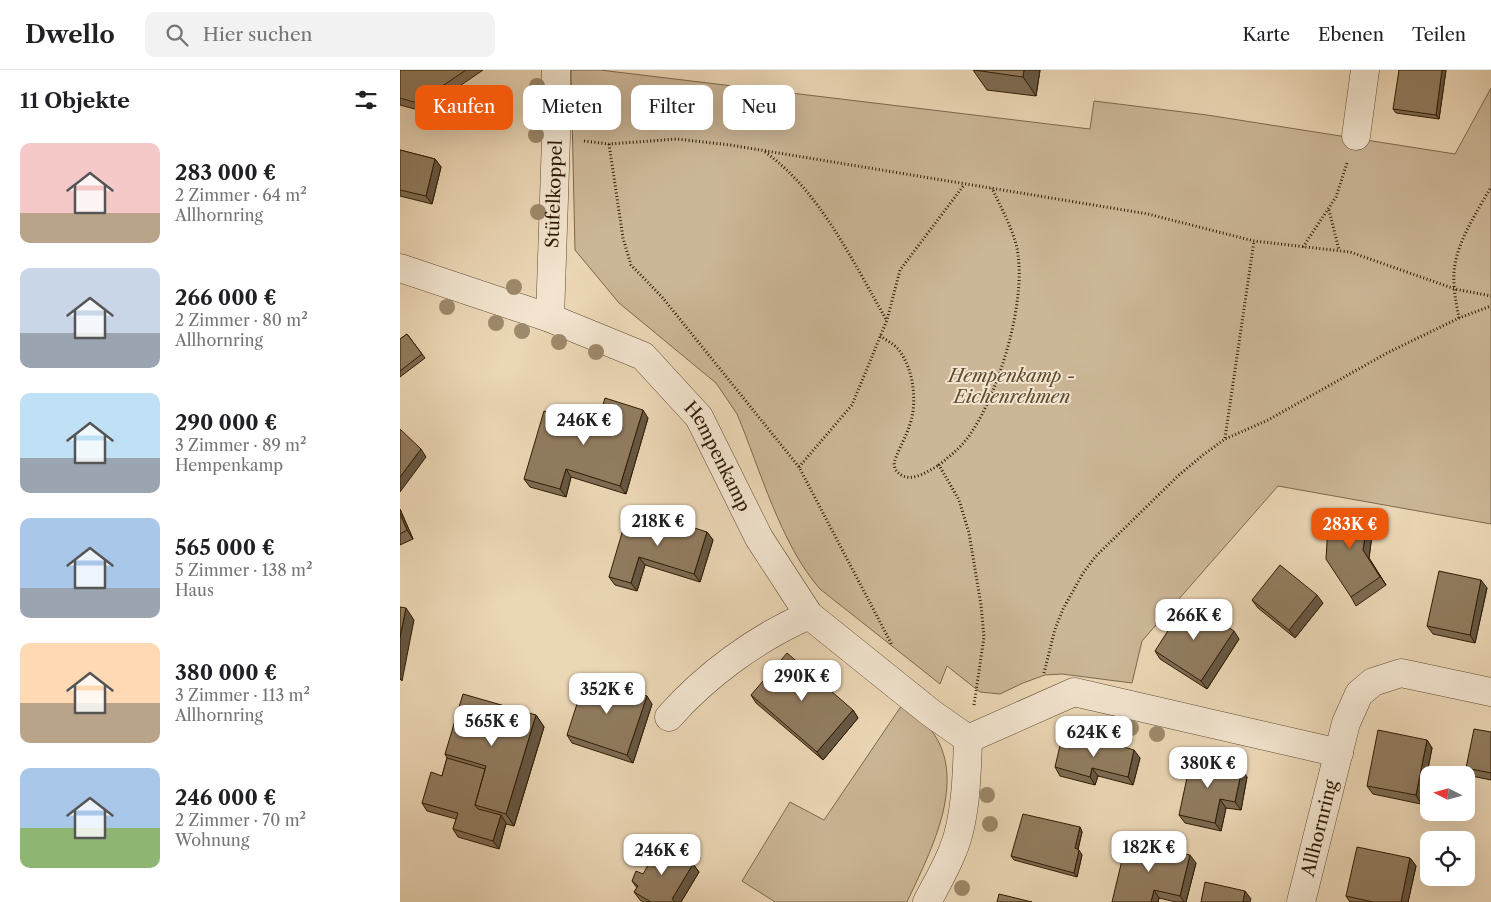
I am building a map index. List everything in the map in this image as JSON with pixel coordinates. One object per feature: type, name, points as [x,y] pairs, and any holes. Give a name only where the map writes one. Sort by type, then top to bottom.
[{"type":"street","name":"Stüfelkoppel","points":[[550,318],[556,138],[556,70]]},
{"type":"street","points":[[1356,136],[1365,70]]},
{"type":"street","name":"Hempenkamp","points":[[400,268],[550,318],[642,356],[699,417],[759,538],[809,614],[931,713],[968,739]]},
{"type":"street","points":[[670,717],[690,694],[734,659],[779,628],[809,614]]},
{"type":"street","name":"Allhornring","points":[[1302,902],[1338,753],[1352,706],[1359,694],[1373,682],[1395,674],[1411,674],[1491,692]]},
{"type":"street","points":[[1042,684],[1338,753]]},
{"type":"street","points":[[927,902],[954,849],[958,834],[967,766],[968,739],[1074,692]]},
{"type":"path","points":[[1303,247],[1336,197],[1356,136]]},
{"type":"path","points":[[556,138],[609,144],[677,139],[762,150],[1148,214],[1254,241],[1339,250],[1386,263],[1455,289],[1491,296]]},
{"type":"path","points":[[609,144],[623,238],[631,265],[658,291],[799,467],[895,651]]},
{"type":"path","points":[[762,150],[782,164],[812,196],[886,320]]},
{"type":"path","points":[[799,467],[852,405],[886,320],[900,270],[964,185]]},
{"type":"path","points":[[1459,318],[1455,289],[1455,264],[1465,238],[1491,187]]},
{"type":"path","points":[[880,336],[897,348],[904,357],[912,380],[914,405],[909,427],[894,463],[895,469],[903,477],[913,477],[939,465],[960,447],[981,417],[996,381],[1013,326],[1019,288],[1016,244],[992,188]]},
{"type":"path","points":[[1329,210],[1339,250]]},
{"type":"path","points":[[1225,439],[1254,241]]},
{"type":"path","points":[[1042,684],[1055,629],[1063,609],[1083,573],[1096,556],[1179,475],[1225,439],[1268,420],[1387,354],[1459,318],[1491,306]]},
{"type":"path","points":[[939,465],[959,500],[969,533],[981,605],[984,637],[974,706]]},
{"type":"path","points":[[966,702],[974,706],[984,703]]},
{"type":"green space","name":"Hempenkamp - Eichenrehmen","points":[[571,70],[600,70],[725,85],[723,85],[723,130],[795,130],[795,93],[1090,129],[1094,101],[1207,115],[1455,154],[1491,88],[1491,524],[1278,486],[1142,641],[1132,683],[1062,674],[1045,675],[1000,694],[980,692],[947,666],[940,684],[820,589],[794,551],[772,506],[737,414],[716,383],[619,303],[575,250],[572,130],[621,130],[621,85],[571,85]]},
{"type":"green space","points":[[902,705],[926,724],[940,744],[946,766],[947,789],[936,837],[907,902],[775,902],[742,881],[790,802],[824,820]]},
{"type":"building","points":[[400,70],[466,70],[444,85],[415,85],[415,102],[400,98]]},
{"type":"building","points":[[974,70],[1024,70],[1023,77]]},
{"type":"building","points":[[1399,70],[1442,70],[1436,115],[1393,109]]},
{"type":"building","points":[[400,150],[435,159],[426,196],[400,190]]},
{"type":"building","points":[[407,334],[422,354],[400,371],[400,339]]},
{"type":"building","points":[[605,398],[643,410],[620,486],[566,469],[560,489],[524,479],[544,411],[596,427]]},
{"type":"building","points":[[400,429],[421,449],[400,477]]},
{"type":"building","points":[[1329,509],[1369,512],[1363,550],[1380,577],[1351,597],[1326,559]]},
{"type":"building","points":[[400,514],[407,530],[400,534]]},
{"type":"building","points":[[651,514],[707,532],[694,574],[639,557],[631,583],[609,577],[624,526],[645,532]]},
{"type":"building","points":[[1280,565],[1317,595],[1289,630],[1252,600]]},
{"type":"building","points":[[1439,571],[1481,580],[1470,635],[1427,626]]},
{"type":"building","points":[[1187,601],[1234,631],[1201,681],[1155,651]]},
{"type":"building","points":[[400,607],[406,608],[400,637]]},
{"type":"building","points":[[787,653],[853,710],[817,752],[751,695]]},
{"type":"building","points":[[586,676],[647,696],[627,755],[567,735]]},
{"type":"building","points":[[463,694],[536,715],[506,814],[475,805],[486,766],[445,754]]},
{"type":"building","points":[[1474,729],[1491,732],[1491,773],[1475,770],[1475,766],[1466,766]]},
{"type":"building","points":[[1378,730],[1427,740],[1422,766],[1420,766],[1416,795],[1367,786]]},
{"type":"building","points":[[1062,737],[1094,745],[1096,739],[1134,750],[1128,777],[1092,768],[1090,777],[1055,767]]},
{"type":"building","points":[[447,758],[485,769],[475,805],[478,809],[501,815],[493,841],[453,829],[458,813],[422,803],[431,772],[442,776]]},
{"type":"building","points":[[1191,759],[1242,769],[1235,802],[1220,799],[1215,823],[1179,815]]},
{"type":"building","points":[[1023,814],[1080,827],[1075,848],[1079,850],[1074,873],[1011,856]]},
{"type":"building","points":[[1127,839],[1190,855],[1180,896],[1154,890],[1151,902],[1112,902]]},
{"type":"building","points":[[661,843],[693,864],[672,899],[675,902],[651,902],[634,892],[638,886],[632,881],[636,871],[643,874]]},
{"type":"building","points":[[1357,847],[1410,858],[1401,902],[1373,902],[1346,896]]},
{"type":"building","points":[[1205,882],[1245,891],[1243,902],[1201,902]]},
{"type":"building","points":[[999,894],[1032,902],[997,902]]}]
